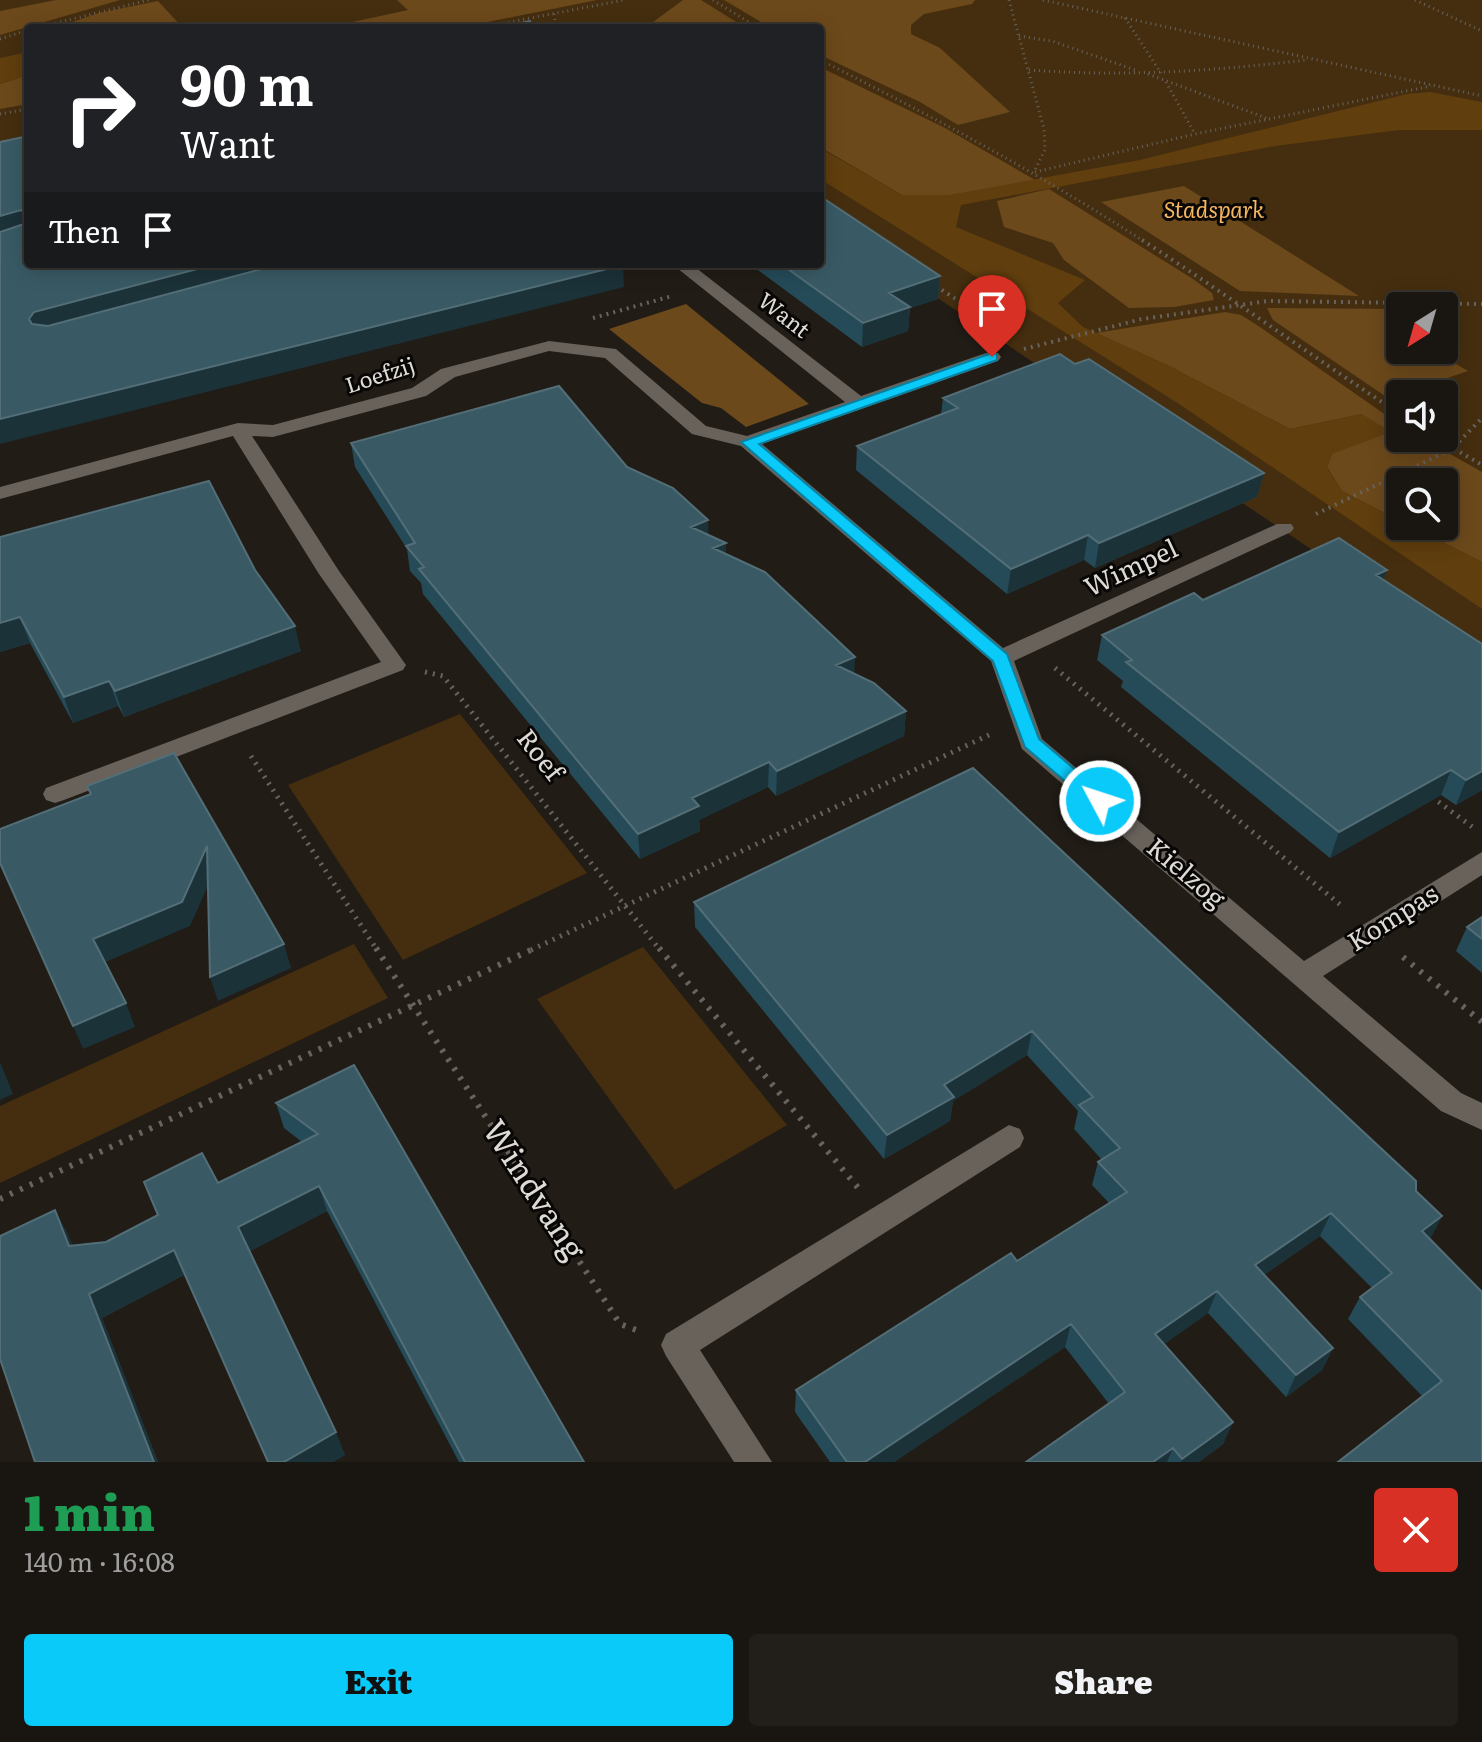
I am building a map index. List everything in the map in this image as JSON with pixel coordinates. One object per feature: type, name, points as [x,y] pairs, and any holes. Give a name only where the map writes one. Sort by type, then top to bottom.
[{"type":"street","name":"Want","points":[[685,268],[858,403]]},
{"type":"street","name":"Loefzij","points":[[0,493],[238,429],[273,431],[419,392],[448,373],[549,346],[610,353],[699,430],[748,442]]},
{"type":"street","points":[[992,357],[748,442],[1001,658]]},
{"type":"street","points":[[55,794],[395,665],[330,574],[238,429]]},
{"type":"street","name":"Wimpel","points":[[1001,658],[1284,528]]},
{"type":"street","name":"Kielzog","points":[[1001,658],[1031,743],[1305,974],[1451,1102],[1482,1117]]},
{"type":"street","name":"Kompas","points":[[1305,974],[1482,862]]},
{"type":"street","points":[[754,1462],[678,1345],[1009,1138]]},
{"type":"path","points":[[52,24],[149,0]]},
{"type":"path","points":[[500,24],[624,0]]},
{"type":"path","points":[[713,0],[752,24]]},
{"type":"path","points":[[1009,0],[1044,129],[1045,150],[1034,173]]},
{"type":"path","points":[[1043,0],[1482,96]]},
{"type":"path","points":[[1415,0],[1482,31]]},
{"type":"path","points":[[554,14],[555,24]]},
{"type":"path","points":[[1125,17],[1161,72],[1195,134]]},
{"type":"path","points":[[0,39],[24,31]]},
{"type":"path","points":[[1019,36],[1052,41],[1267,118]]},
{"type":"path","points":[[1029,70],[1100,75],[1141,71],[1213,71],[1311,60]]},
{"type":"path","points":[[824,62],[956,128],[1061,188],[1244,305],[1318,361],[1386,405]]},
{"type":"path","points":[[1034,173],[1267,118],[1438,85]]},
{"type":"path","points":[[0,114],[24,110]]},
{"type":"path","points":[[924,278],[1003,330]]},
{"type":"path","points":[[571,348],[592,319],[708,286]]},
{"type":"path","points":[[1057,340],[1096,329],[1268,301],[1482,304]]},
{"type":"path","points":[[1016,339],[1029,348]]},
{"type":"path","points":[[1458,443],[1482,418]]},
{"type":"path","points":[[1326,509],[1446,452]]},
{"type":"path","points":[[1458,452],[1482,465]]},
{"type":"path","points":[[1028,646],[1482,1022]]},
{"type":"path","name":"Roef","points":[[395,665],[443,676],[624,906]]},
{"type":"path","points":[[0,1199],[1022,719]]},
{"type":"path","points":[[231,727],[414,1005]]},
{"type":"path","points":[[1419,787],[1482,835]]},
{"type":"path","points":[[624,906],[883,1217]]},
{"type":"path","name":"Windvang","points":[[414,1005],[620,1324],[678,1345]]},
{"type":"green space","name":"Stadspark","points":[[0,0],[1482,0],[1482,664],[824,222],[824,24],[24,24],[24,143],[0,149]]},
{"type":"green space","points":[[56,0],[120,0],[38,24],[24,24],[24,28],[0,35],[0,11]]},
{"type":"green space","points":[[397,0],[597,0],[478,24],[343,24],[408,10]]},
{"type":"green space","points":[[683,0],[701,0],[740,24],[650,24]]},
{"type":"green space","points":[[724,0],[975,0],[972,4],[924,14],[911,25],[911,34],[940,48],[1010,112],[958,125],[920,102],[824,57],[824,24],[764,24]]},
{"type":"green space","points":[[158,1],[179,24],[66,24],[99,13]]},
{"type":"green space","points":[[824,69],[945,128],[1037,181],[950,195],[902,195],[824,149]]},
{"type":"green space","points":[[24,76],[24,105],[0,109],[0,84]]},
{"type":"green space","points":[[1184,186],[1359,296],[1240,291],[1101,202]]},
{"type":"green space","points":[[1049,189],[1193,279],[1212,293],[1214,300],[1174,307],[1129,308],[1064,260],[1053,243],[1004,227],[997,201]]},
{"type":"green space","points":[[686,304],[809,404],[746,427],[721,408],[702,403],[609,329]]},
{"type":"green space","points":[[1267,308],[1386,309],[1386,364],[1456,364],[1468,371],[1441,380],[1386,380],[1386,397],[1273,320]]},
{"type":"green space","points":[[1225,312],[1241,315],[1386,415],[1386,452],[1447,452],[1482,472],[1482,562],[1439,540],[1458,540],[1458,468],[1386,468],[1386,514],[1342,491],[1327,467],[1332,454],[1362,414],[1290,429],[1167,365],[1096,333]]},
{"type":"green space","points":[[460,714],[587,873],[403,960],[288,785]]},
{"type":"green space","points":[[354,944],[388,998],[0,1183],[0,1106]]},
{"type":"green space","points":[[643,947],[787,1125],[675,1190],[537,999]]},
{"type":"shaded area","points":[[24,53],[24,76],[0,84],[0,58]]},
{"type":"shaded area","points":[[1430,92],[1482,102],[1482,130],[1399,130],[1275,146],[961,205],[956,227],[1085,280],[1058,303],[1083,327],[1167,365],[1290,429],[1362,414],[1386,429],[1386,434],[1332,454],[1327,468],[1342,491],[1386,514],[1386,540],[1439,540],[1482,562],[1482,609],[1176,402],[824,182],[824,150],[902,195],[950,195],[1140,160],[1407,94]]},
{"type":"building","points":[[24,137],[24,213],[21,210],[0,216],[0,142]]},
{"type":"building","points":[[824,199],[940,276],[889,293],[910,307],[863,323],[787,268],[824,268]]},
{"type":"building","points":[[24,224],[24,268],[201,268],[34,312],[29,319],[32,324],[48,326],[265,268],[611,268],[0,419],[0,232]]},
{"type":"building","points":[[1060,354],[1075,364],[1089,359],[1264,473],[1099,543],[1088,535],[1011,569],[857,446],[958,408],[943,398]]},
{"type":"building","points":[[559,386],[627,467],[673,488],[708,520],[691,527],[726,543],[713,548],[765,572],[855,657],[836,665],[874,683],[906,711],[777,771],[769,762],[692,798],[699,806],[638,834],[419,569],[424,567],[406,546],[415,543],[351,443]]},
{"type":"building","points":[[209,481],[255,570],[295,626],[115,691],[109,681],[64,697],[20,617],[0,623],[0,537]]},
{"type":"building","points":[[1339,538],[1387,570],[1376,575],[1482,644],[1482,771],[1466,780],[1451,770],[1339,832],[1126,662],[1132,660],[1102,635],[1194,593],[1203,600]]},
{"type":"building","points":[[174,753],[284,944],[210,977],[207,846],[182,902],[93,939],[126,1003],[73,1026],[0,863],[0,829],[91,794],[87,786]]},
{"type":"building","points":[[973,768],[1416,1181],[1416,1191],[1442,1216],[1422,1231],[1482,1292],[1482,1462],[1338,1462],[1442,1381],[1360,1297],[1392,1273],[1331,1213],[1255,1265],[1333,1348],[1296,1375],[1217,1291],[1155,1334],[1233,1422],[1182,1459],[1173,1448],[1153,1462],[1026,1462],[1125,1392],[1071,1324],[865,1462],[847,1462],[796,1390],[1011,1253],[1017,1261],[1127,1192],[1098,1162],[1120,1148],[1079,1105],[1093,1097],[1032,1031],[944,1085],[954,1097],[887,1135],[694,902]]},
{"type":"building","points":[[1482,917],[1482,939],[1467,927]]},
{"type":"building","points":[[354,1065],[584,1462],[465,1462],[319,1186],[238,1227],[336,1432],[284,1462],[268,1462],[174,1250],[89,1294],[154,1462],[35,1462],[0,1359],[0,1236],[55,1210],[69,1246],[106,1242],[158,1215],[144,1182],[202,1153],[218,1183],[318,1134],[276,1103]]},
{"type":"route","points":[[992,357],[748,442],[1001,658],[1031,743],[1100,801]]}]
